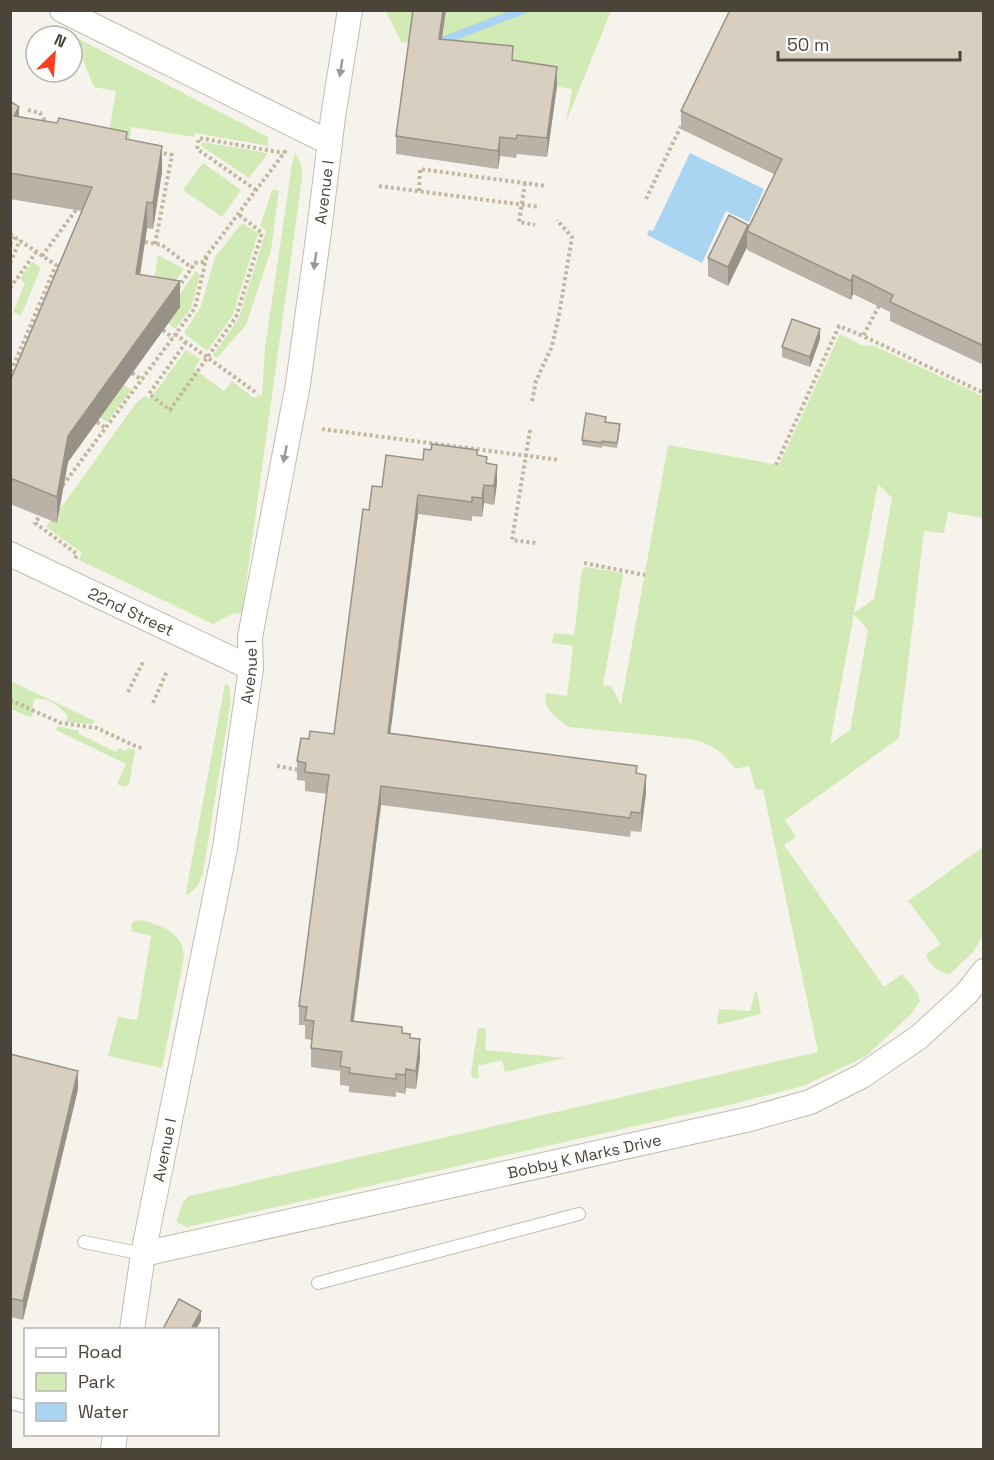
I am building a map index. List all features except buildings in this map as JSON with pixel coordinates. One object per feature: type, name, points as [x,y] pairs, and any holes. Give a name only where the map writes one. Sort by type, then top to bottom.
[{"type":"street","points":[[62,10],[330,143]]},
{"type":"street","name":"Avenue I","points":[[132,1328],[143,1254],[225,848],[251,668],[250,637],[298,384],[333,117],[350,10]]},
{"type":"street","name":"22nd Street","points":[[10,554],[251,668]]},
{"type":"street","name":"Bobby K Marks Drive","points":[[143,1254],[750,1119],[810,1102],[862,1076],[920,1037],[967,993],[984,971]]},
{"type":"lane","points":[[318,1283],[579,1214]]},
{"type":"lane","points":[[84,1242],[143,1254]]},
{"type":"path","points":[[28,110],[40,113],[48,127]]},
{"type":"path","points":[[646,199],[686,116]]},
{"type":"path","points":[[256,190],[198,149],[199,138],[284,153]]},
{"type":"path","points":[[172,296],[195,263],[202,262],[288,148]]},
{"type":"path","points":[[149,151],[171,155],[155,244]]},
{"type":"path","points":[[418,191],[420,169],[546,186]]},
{"type":"path","points":[[525,183],[519,222],[535,225]]},
{"type":"path","points":[[379,186],[540,207]]},
{"type":"path","points":[[42,255],[76,210]]},
{"type":"path","points":[[186,342],[149,394],[170,410],[236,317],[262,233],[238,214]]},
{"type":"path","points":[[532,401],[536,381],[552,346],[560,315],[572,237],[558,220]]},
{"type":"path","points":[[10,234],[56,265],[11,372]]},
{"type":"path","points":[[10,244],[15,237]]},
{"type":"path","points":[[10,263],[20,240]]},
{"type":"path","points":[[145,242],[162,245],[192,268]]},
{"type":"path","points":[[10,288],[36,251]]},
{"type":"path","points":[[63,485],[195,308],[207,255]]},
{"type":"path","points":[[863,336],[879,306]]},
{"type":"path","points":[[776,465],[839,326],[984,393]]},
{"type":"path","points":[[163,330],[186,342],[258,394]]},
{"type":"path","points":[[132,373],[142,380]]},
{"type":"path","points":[[97,422],[106,428]]},
{"type":"path","points":[[322,429],[560,460]]},
{"type":"path","points":[[530,430],[512,540],[536,543]]},
{"type":"path","points":[[49,504],[34,523],[77,554],[74,562]]},
{"type":"path","points":[[584,563],[645,575]]},
{"type":"path","points":[[128,692],[143,662]]},
{"type":"path","points":[[153,703],[167,671]]},
{"type":"path","points":[[10,700],[61,723],[98,728],[144,749]]},
{"type":"path","points":[[277,766],[299,770]]},
{"type":"green space","points":[[386,11],[415,11],[411,43],[401,42]]},
{"type":"green space","points":[[446,11],[611,11],[566,122],[572,89],[512,79],[440,58]]},
{"type":"green space","points":[[84,42],[268,137],[268,146],[195,133],[195,137],[131,127],[129,143],[108,139],[116,91],[94,87],[84,63]]},
{"type":"green space","points":[[202,142],[268,153],[249,178],[201,146]]},
{"type":"green space","points":[[295,153],[301,165],[302,178],[242,613],[232,614],[213,624],[79,560],[82,553],[46,527],[51,520],[58,522],[60,509],[136,403],[145,396],[150,399],[186,350],[200,359],[194,369],[224,391],[232,381],[254,398],[262,394],[265,348]]},
{"type":"green space","points":[[203,163],[241,190],[222,217],[183,190]]},
{"type":"green space","points":[[272,190],[279,190],[271,250],[246,325],[217,358],[213,355],[239,318],[266,231],[260,226]]},
{"type":"green space","points":[[242,223],[258,233],[233,315],[207,351],[184,333],[201,306],[215,257]]},
{"type":"green space","points":[[158,255],[184,269],[159,305],[151,303]]},
{"type":"green space","points":[[32,262],[41,267],[21,316],[13,312],[25,283],[20,279]]},
{"type":"green space","points":[[196,271],[200,275],[191,308],[175,329],[168,323],[179,308],[171,307]]},
{"type":"green space","points":[[840,334],[863,346],[872,345],[983,396],[983,518],[948,512],[944,533],[924,531],[899,738],[785,820],[796,837],[784,845],[884,987],[902,974],[917,992],[920,1001],[911,1014],[865,1057],[803,1086],[733,1104],[187,1227],[176,1222],[183,1202],[189,1196],[818,1052],[763,789],[756,790],[749,766],[735,769],[716,750],[705,743],[691,739],[569,727],[552,713],[545,699],[546,693],[567,696],[573,646],[552,643],[554,633],[574,635],[582,569],[586,567],[623,573],[603,685],[611,686],[621,705],[668,445],[779,465]],"holes":[[[878,484],[892,498],[874,599],[854,613]],[[854,614],[868,630],[850,730],[830,744]]]},
{"type":"green space","points":[[124,385],[131,390],[107,422],[100,417]]},
{"type":"green space","points":[[10,681],[95,721],[93,724],[66,722],[68,717],[62,710],[50,701],[40,699],[34,701],[31,718],[11,709]]},
{"type":"green space","points":[[225,684],[229,685],[231,701],[203,873],[197,887],[186,896],[187,886]]},
{"type":"green space","points":[[58,726],[79,731],[79,734],[116,752],[119,748],[125,751],[129,748],[135,750],[129,785],[124,787],[117,784],[126,764],[56,730]]},
{"type":"green space","points":[[983,847],[983,935],[973,952],[950,974],[939,971],[927,958],[927,954],[941,944],[908,901]]},
{"type":"green space","points":[[142,920],[171,932],[183,949],[184,958],[162,1068],[108,1056],[118,1017],[137,1020],[151,936],[131,931],[132,923]]},
{"type":"green space","points":[[755,992],[757,992],[761,1014],[717,1025],[719,1009],[750,1011]]},
{"type":"green space","points":[[478,1028],[484,1028],[486,1031],[485,1050],[565,1058],[505,1072],[502,1060],[478,1066],[479,1078],[472,1077]]},
{"type":"water","points":[[690,153],[764,189],[749,222],[726,211],[702,263],[647,235],[649,230],[653,231]]},
{"type":"waterway","points":[[442,41],[523,10]]}]
